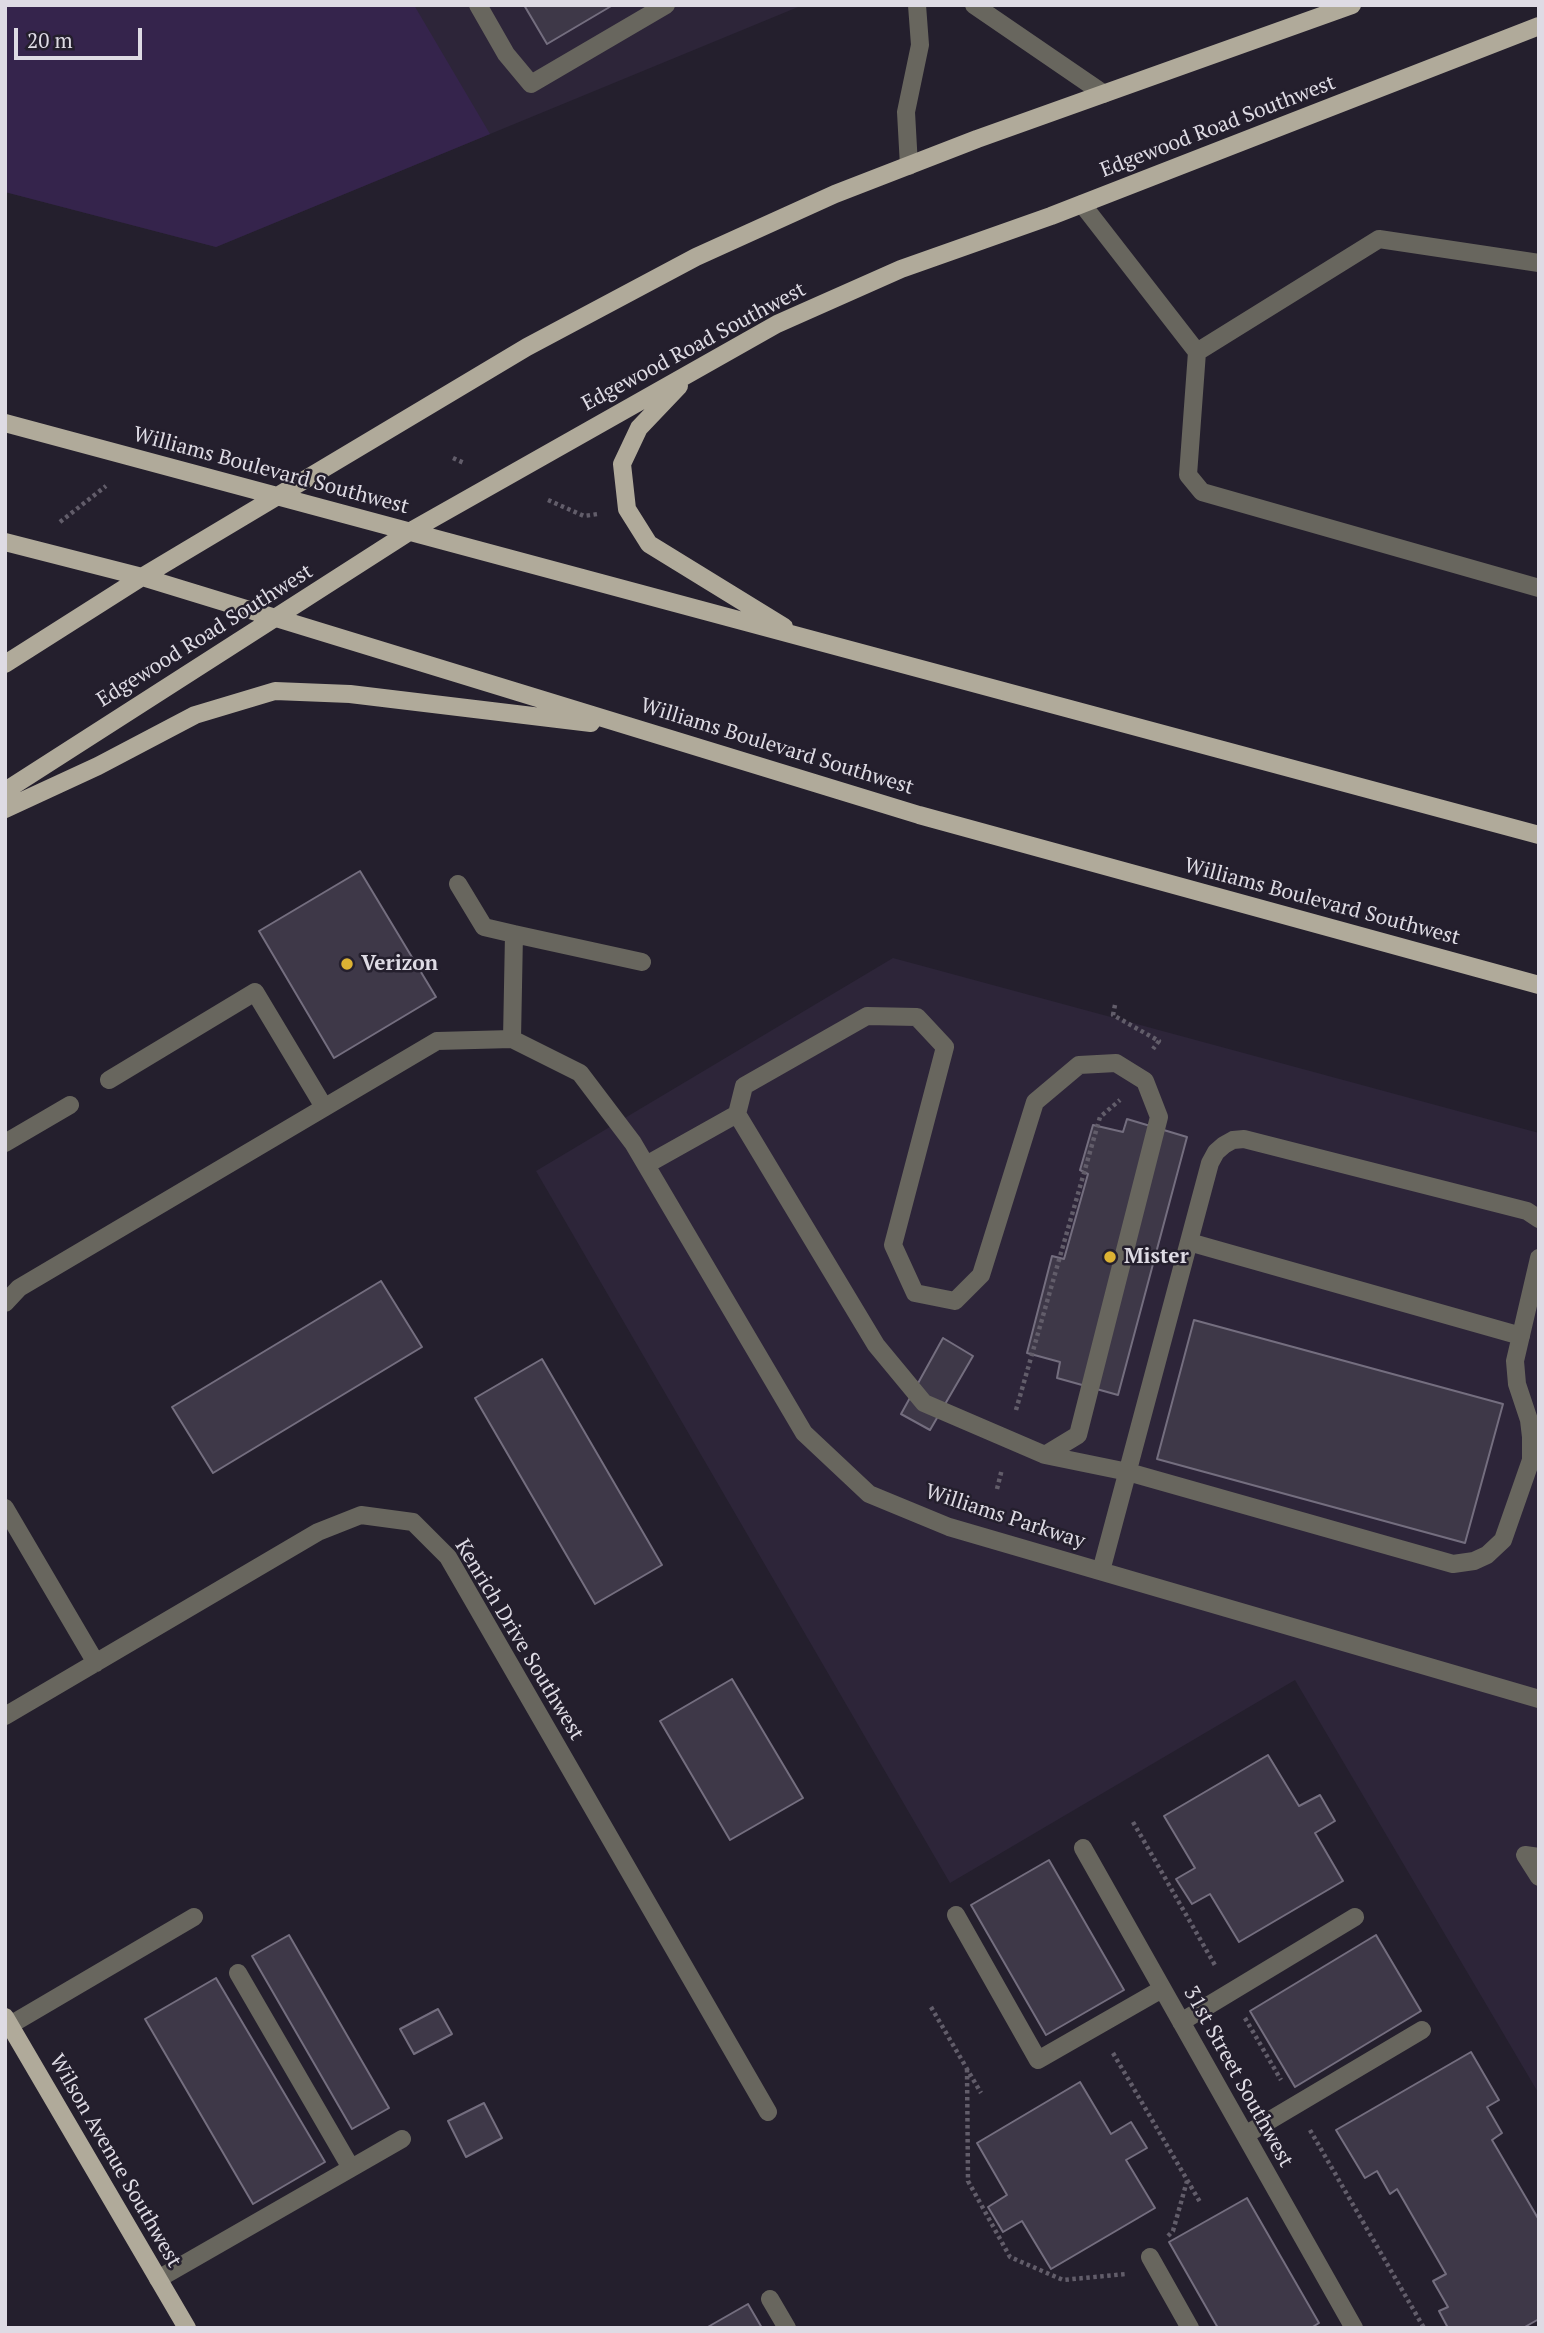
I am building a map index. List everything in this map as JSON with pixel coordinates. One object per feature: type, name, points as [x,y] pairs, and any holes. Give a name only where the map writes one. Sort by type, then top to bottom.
[{"type":"main road","points":[[5,664],[142,577],[527,347],[696,257],[835,194],[1352,5]]},
{"type":"main road","name":"Edgewood Road Southwest","points":[[5,791],[410,532],[776,324],[901,269],[1082,204],[1539,26]]},
{"type":"main road","points":[[693,372],[639,428],[622,464],[627,509],[649,544],[802,638]]},
{"type":"main road","name":"Williams Boulevard Southwest","points":[[5,423],[1539,835]]},
{"type":"main road","name":"Williams Boulevard Southwest","points":[[5,542],[142,577],[919,815],[1539,985]]},
{"type":"main road","points":[[5,809],[98,766],[195,715],[275,691],[350,694],[633,727]]},
{"type":"main road","name":"Wilson Avenue Southwest","points":[[8,2021],[187,2328]]},
{"type":"street","points":[[478,5],[506,54],[531,84],[666,5]]},
{"type":"street","points":[[909,166],[906,112],[920,45],[917,5]]},
{"type":"street","points":[[974,5],[1104,94]]},
{"type":"street","points":[[1082,204],[1197,352],[1188,475],[1202,492],[1539,588]]},
{"type":"street","points":[[1197,352],[1379,239],[1539,263]]},
{"type":"street","points":[[458,884],[484,927],[642,962]]},
{"type":"street","points":[[5,1303],[19,1289],[437,1041],[512,1039],[514,934]]},
{"type":"street","points":[[109,1080],[255,992],[324,1107]]},
{"type":"street","points":[[1045,1455],[1078,1435],[1159,1117],[1145,1081],[1116,1063],[1079,1065],[1035,1102],[981,1275],[956,1301],[915,1293],[893,1245],[945,1047],[918,1017],[867,1016],[744,1086],[737,1114],[876,1345],[924,1403],[1045,1455],[1128,1472],[1453,1564],[1474,1561],[1487,1555],[1503,1540],[1531,1460],[1529,1420],[1515,1370],[1539,1258]]},
{"type":"street","name":"Williams Parkway","points":[[512,1039],[580,1073],[633,1143],[804,1433],[869,1494],[949,1527],[1539,1699]]},
{"type":"street","points":[[5,1143],[70,1105]]},
{"type":"street","points":[[646,1165],[737,1114]]},
{"type":"street","points":[[1101,1571],[1210,1163],[1224,1145],[1233,1140],[1244,1139],[1527,1211],[1539,1219]]},
{"type":"street","points":[[1189,1242],[1521,1336]]},
{"type":"street","points":[[5,1508],[96,1663]]},
{"type":"street","name":"Kenrich Drive Southwest","points":[[5,1716],[318,1532],[361,1516],[413,1522],[448,1557],[768,2112]]},
{"type":"street","name":"31st Street Southwest","points":[[1083,1848],[1354,2328]]},
{"type":"street","points":[[1539,1857],[1525,1855],[1539,1877]]},
{"type":"street","points":[[956,1915],[1038,2060],[1163,1989]]},
{"type":"street","points":[[8,2021],[194,1917]]},
{"type":"street","points":[[1181,2022],[1355,1917]]},
{"type":"street","points":[[238,1973],[351,2168]]},
{"type":"street","points":[[1245,2135],[1422,2030]]},
{"type":"street","points":[[158,2279],[402,2139]]},
{"type":"street","points":[[1150,2257],[1190,2328]]},
{"type":"street","points":[[770,2299],[787,2328]]},
{"type":"path","points":[[453,458],[464,463]]},
{"type":"path","points":[[60,522],[106,486]]},
{"type":"path","points":[[548,500],[584,516],[610,512]]},
{"type":"path","points":[[997,1489],[1023,1381],[1100,1117],[1125,1096],[1159,1041],[1113,1015],[1115,1005]]},
{"type":"path","points":[[931,2007],[981,2093]]},
{"type":"path","points":[[1097,2025],[1200,2202]]},
{"type":"path","points":[[967,2069],[968,2181],[1010,2257],[1063,2280],[1124,2275],[1150,2257],[1172,2231],[1187,2181]]},
{"type":"shaded area","points":[[5,5],[803,5],[216,247],[5,192]]},
{"type":"shaded area","points":[[5,5],[414,5],[490,134],[216,247],[5,192]]},
{"type":"shaded area","points":[[893,958],[1539,1133],[1539,2094],[1295,1680],[950,1883],[536,1171]]},
{"type":"building","points":[[524,5],[613,5],[547,44]]},
{"type":"building","name":"Verizon","points":[[360,871],[436,997],[334,1058],[259,931]]},
{"type":"building","name":"Mister","points":[[1127,1119],[1187,1137],[1118,1395],[1057,1378],[1060,1362],[1027,1353],[1052,1256],[1064,1259],[1088,1174],[1080,1170],[1093,1125],[1123,1132]]},
{"type":"building","points":[[381,1281],[422,1347],[213,1473],[172,1407]]},
{"type":"building","points":[[1194,1320],[1503,1404],[1465,1543],[1157,1459]]},
{"type":"building","points":[[943,1338],[973,1356],[930,1430],[901,1414]]},
{"type":"building","points":[[542,1359],[662,1565],[595,1604],[475,1398]]},
{"type":"building","points":[[732,1679],[803,1798],[730,1840],[660,1721]]},
{"type":"building","points":[[1268,1755],[1299,1806],[1320,1795],[1335,1821],[1315,1833],[1343,1881],[1239,1942],[1210,1894],[1192,1904],[1176,1879],[1195,1868],[1164,1816]]},
{"type":"building","points":[[1049,1860],[1124,1990],[1046,2035],[971,1905]]},
{"type":"building","points":[[289,1935],[389,2108],[352,2129],[252,1956]]},
{"type":"building","points":[[1376,1935],[1421,2011],[1295,2087],[1250,2011]]},
{"type":"building","points":[[216,1978],[325,2162],[253,2204],[145,2019]]},
{"type":"building","points":[[438,2009],[452,2034],[414,2054],[400,2029]]},
{"type":"building","points":[[1471,2052],[1499,2100],[1487,2107],[1502,2133],[1492,2140],[1539,2220],[1539,2319],[1523,2328],[1448,2328],[1439,2311],[1448,2307],[1433,2281],[1446,2274],[1397,2189],[1390,2194],[1377,2171],[1365,2178],[1336,2130]]},
{"type":"building","points":[[1080,2082],[1111,2134],[1131,2122],[1147,2148],[1126,2160],[1155,2208],[1051,2269],[1022,2221],[1003,2232],[988,2207],[1007,2195],[977,2143]]},
{"type":"building","points":[[484,2103],[502,2138],[466,2157],[448,2121]]},
{"type":"building","points":[[1247,2198],[1319,2323],[1311,2328],[1218,2328],[1169,2242]]},
{"type":"building","points":[[748,2304],[762,2328],[706,2328]]},
{"type":"place","name":"Verizon","points":[[347,964]]},
{"type":"place","name":"Mister","points":[[1110,1257]]}]
